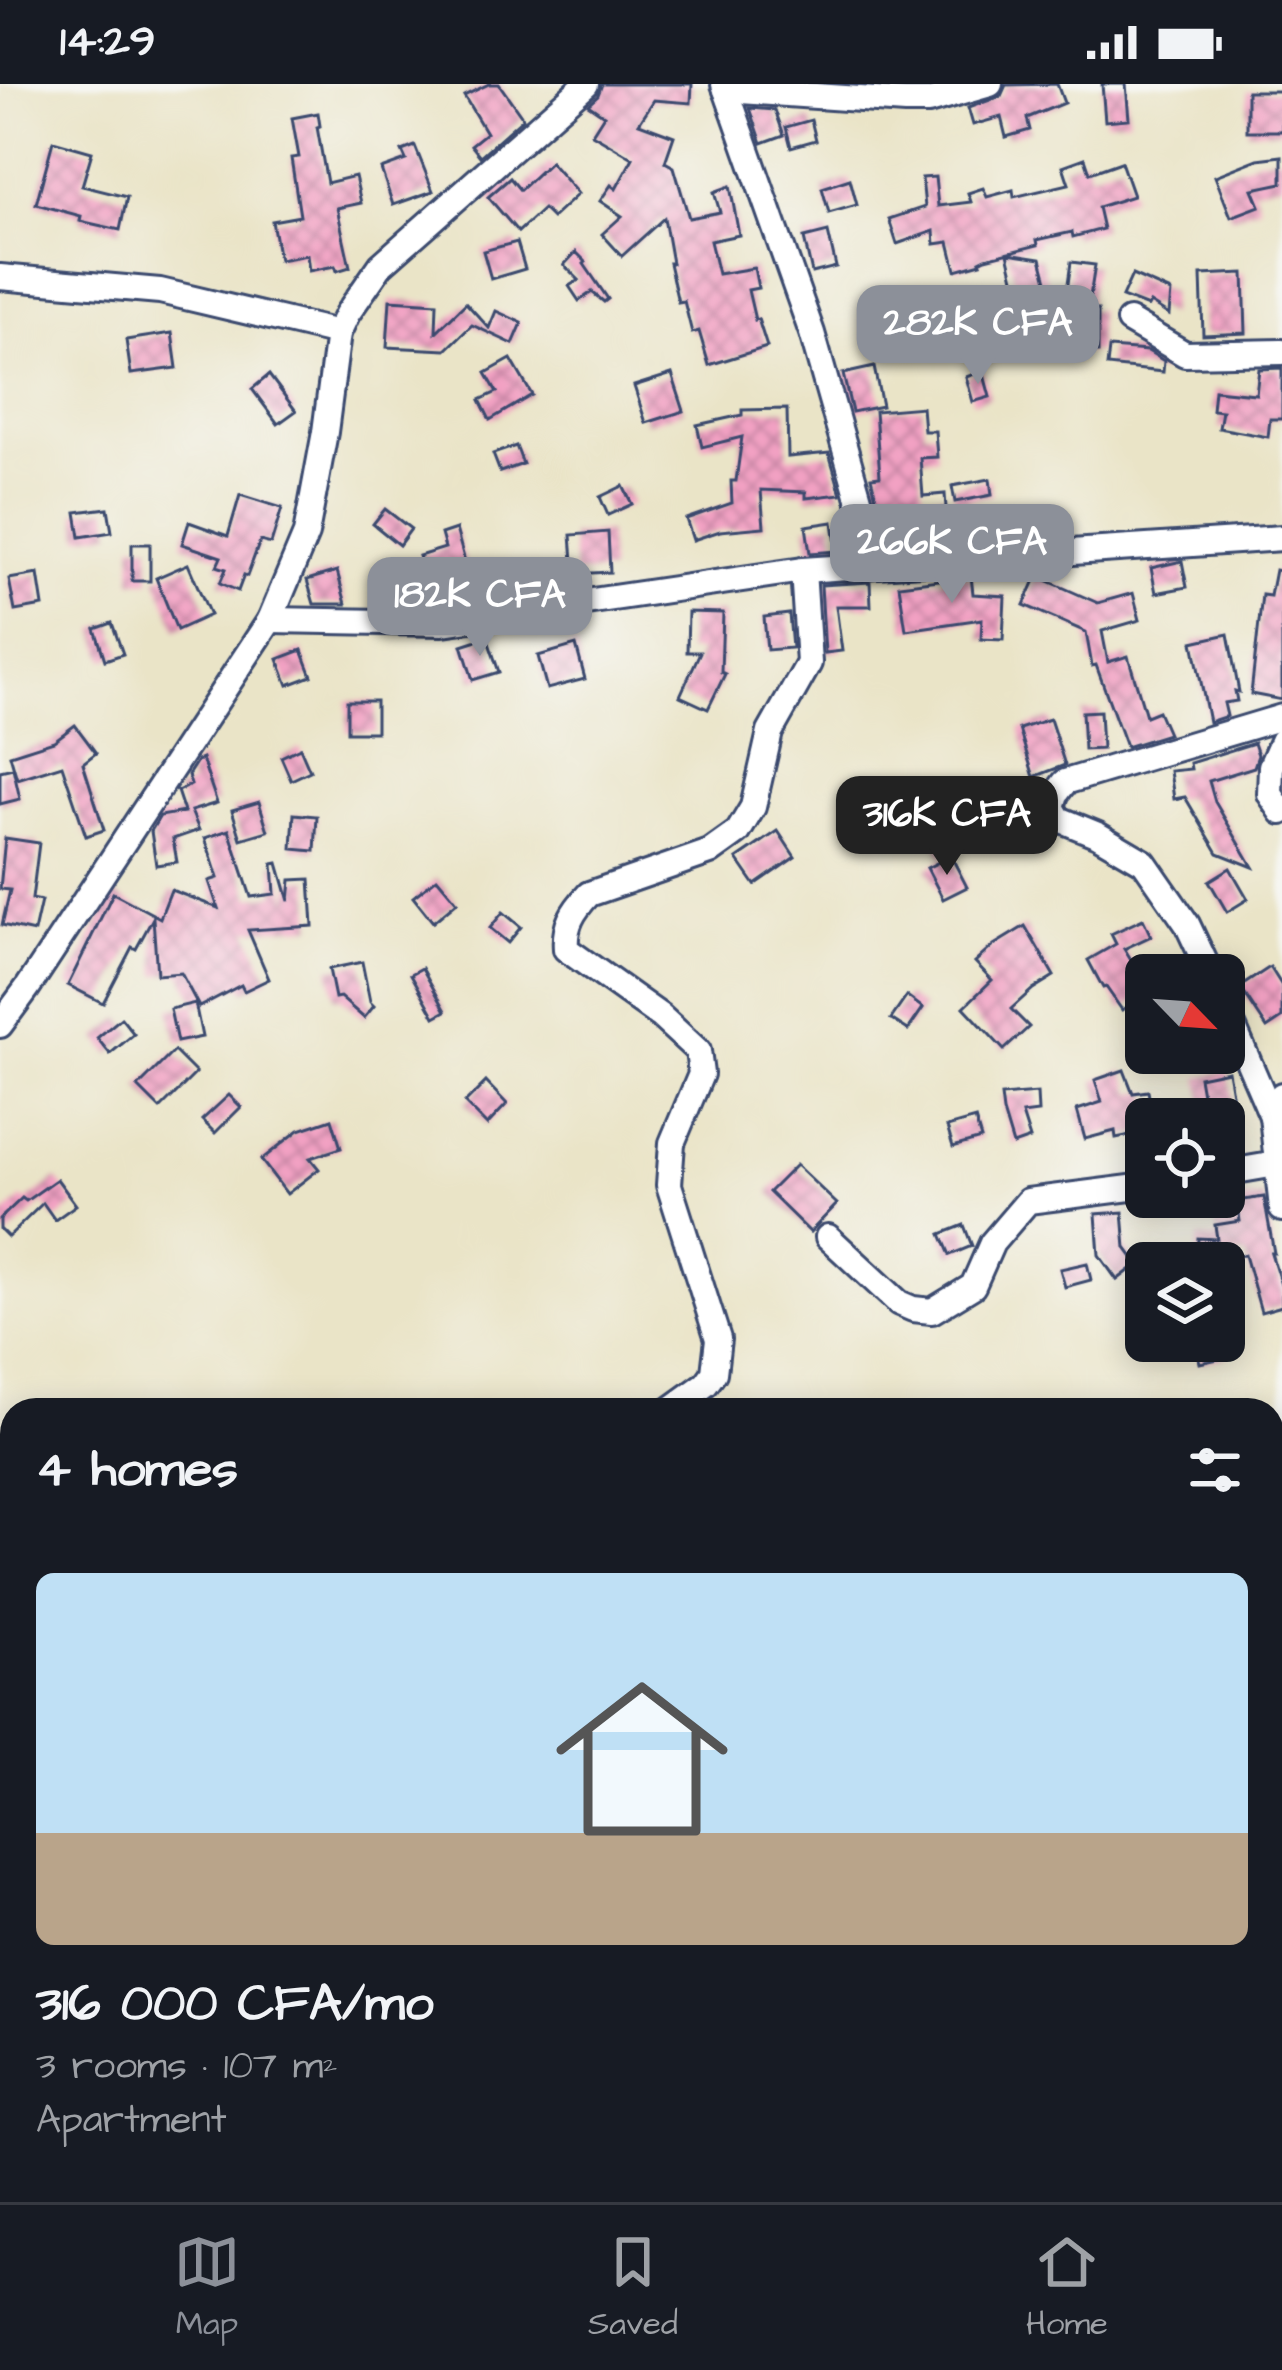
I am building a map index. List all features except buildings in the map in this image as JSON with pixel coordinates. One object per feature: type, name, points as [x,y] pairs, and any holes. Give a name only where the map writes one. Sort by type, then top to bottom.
[{"type":"street","points":[[0,1025],[270,620],[306,533],[338,333],[346,314],[381,266],[586,84]]},
{"type":"street","points":[[878,565],[812,333],[725,87],[928,102],[990,84]]},
{"type":"street","points":[[0,278],[160,291],[338,333]]},
{"type":"street","points":[[1129,321],[1185,354],[1282,352]]},
{"type":"street","points":[[270,620],[443,623],[802,570],[1282,538]]},
{"type":"street","points":[[687,1398],[714,1373],[718,1340],[669,1185],[672,1143],[701,1074],[698,1051],[660,1016],[566,949],[565,932],[575,909],[589,894],[710,852],[738,832],[754,807],[770,732],[809,663],[802,570]]},
{"type":"street","points":[[1201,954],[1187,924],[1144,862],[1059,819],[1052,807],[1056,794],[1065,782],[1282,717]]},
{"type":"street","points":[[1282,741],[1270,766],[1270,794],[1282,812]]},
{"type":"street","points":[[1245,1045],[1277,1105],[1282,1209]]},
{"type":"street","points":[[1245,1169],[1279,1163]]},
{"type":"street","points":[[828,1237],[899,1303],[932,1311],[973,1286],[992,1243],[1028,1201],[1125,1189]]}]
